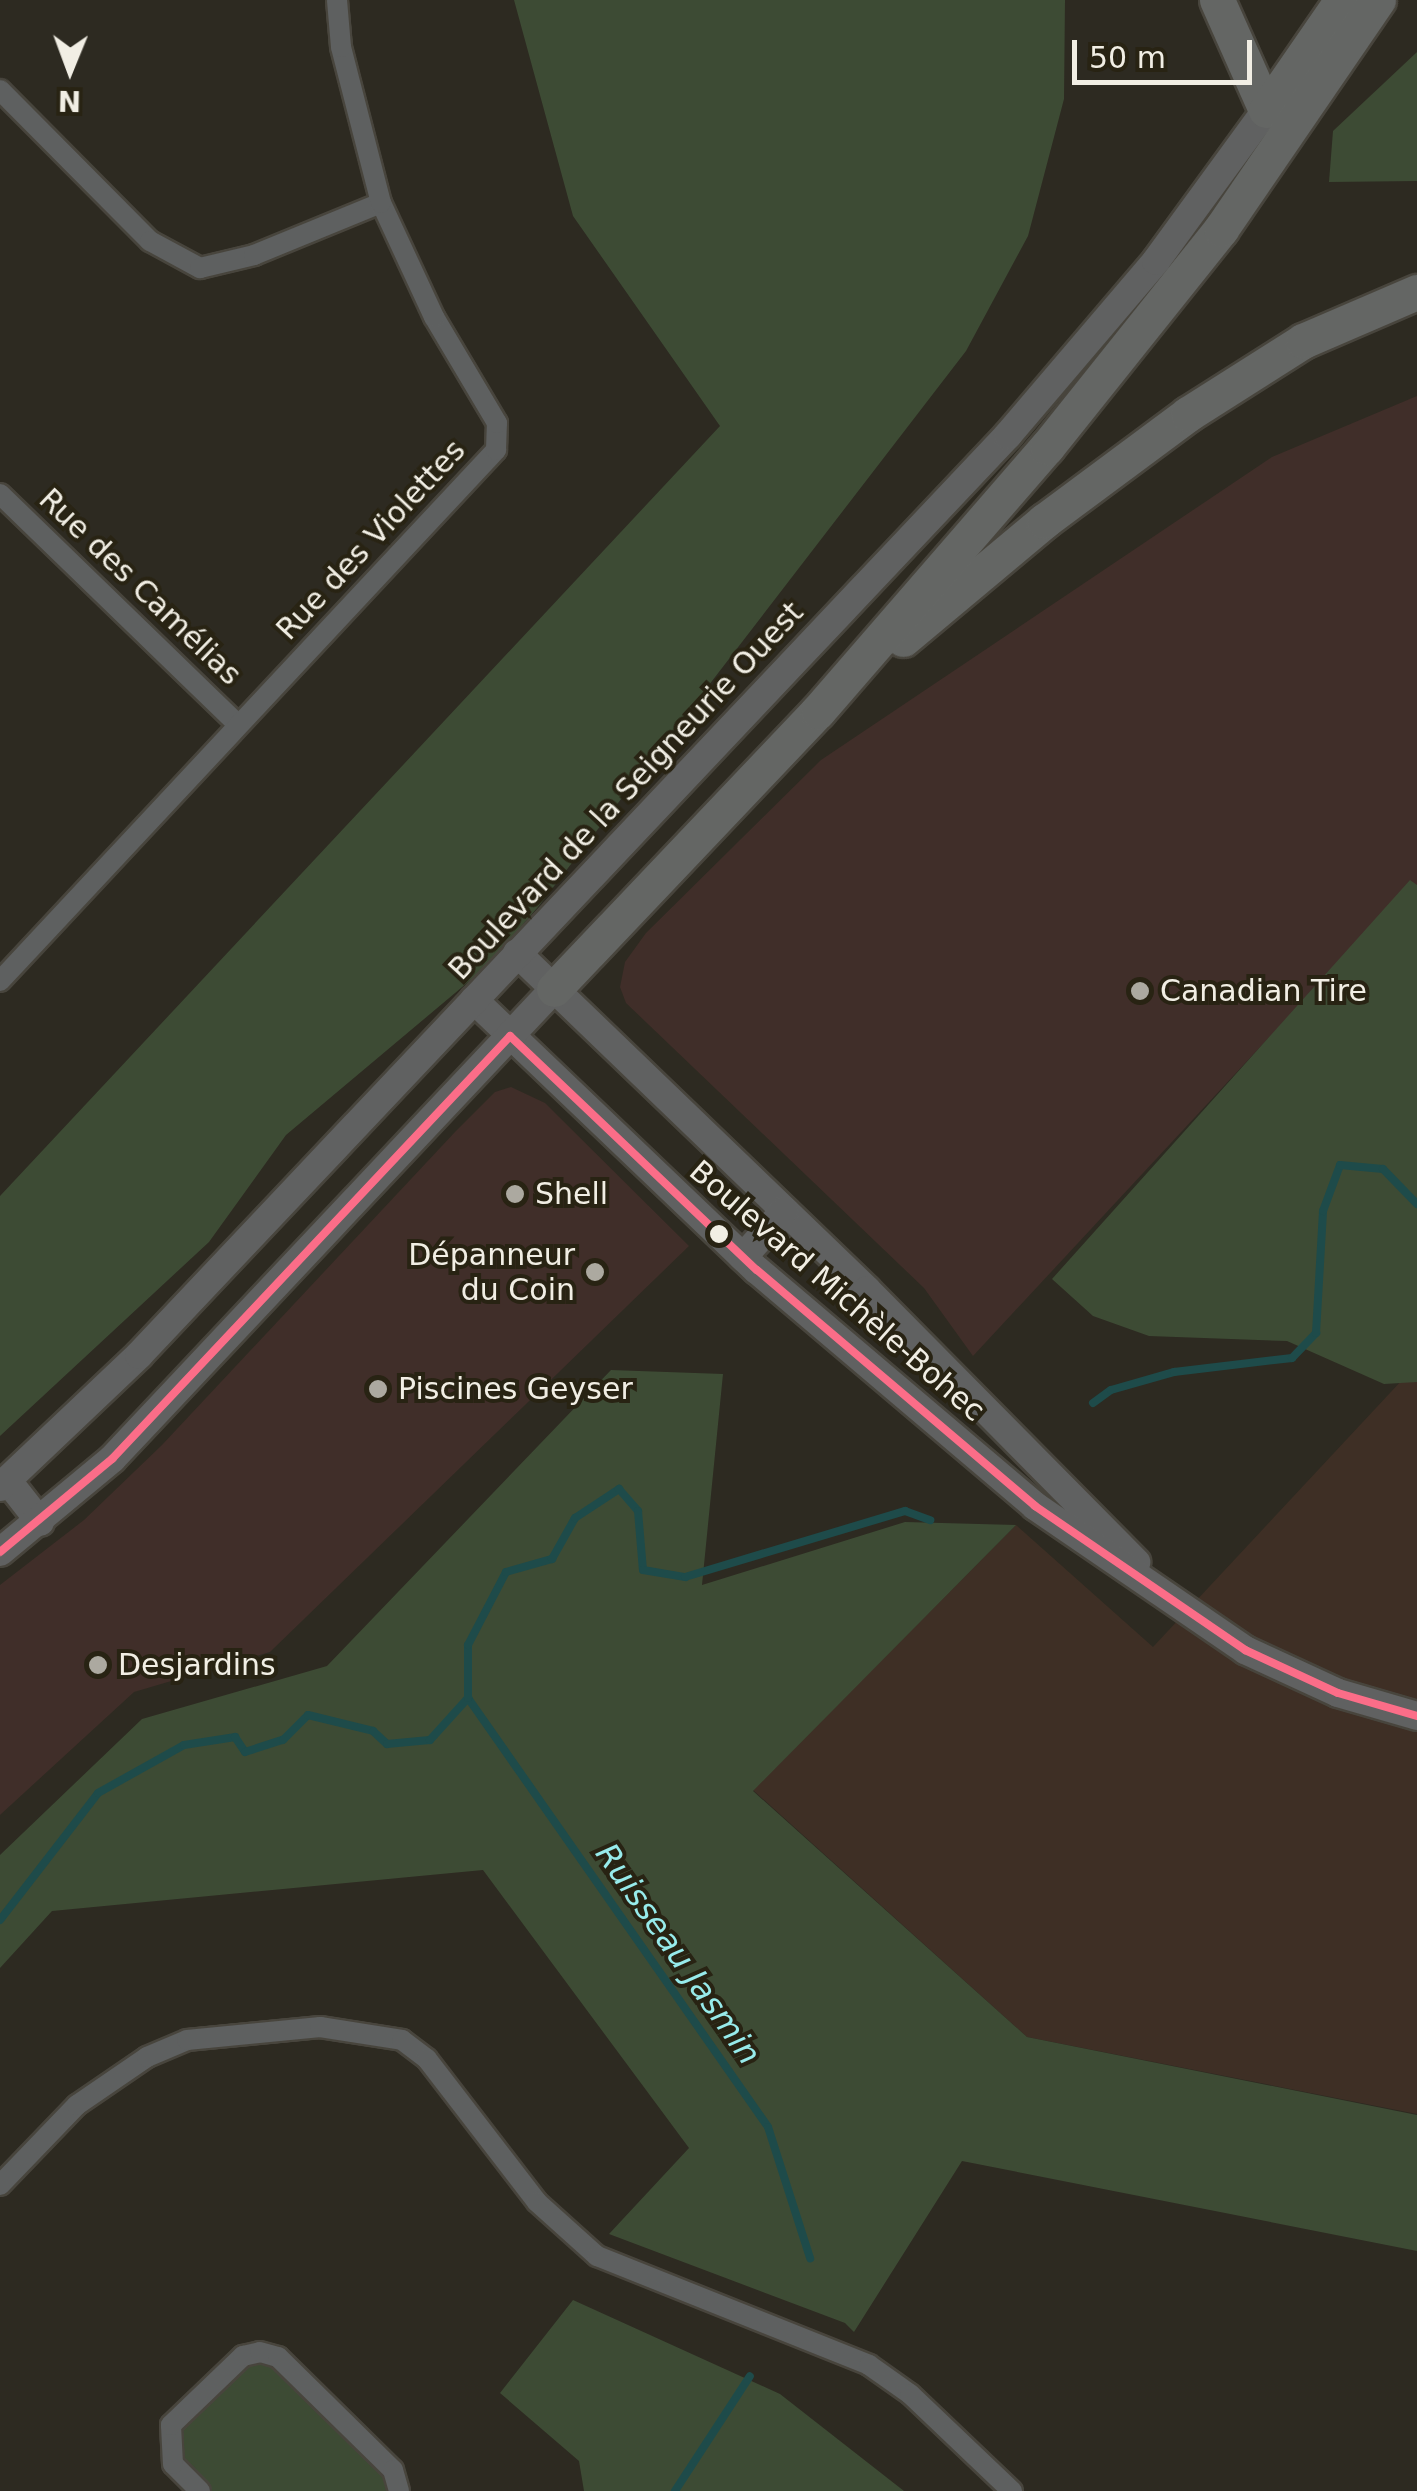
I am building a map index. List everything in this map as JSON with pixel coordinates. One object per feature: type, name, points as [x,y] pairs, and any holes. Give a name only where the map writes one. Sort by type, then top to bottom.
[{"type":"highway","points":[[1218,0],[1266,110]]},
{"type":"highway","points":[[1266,110],[1342,0]]},
{"type":"highway","points":[[554,989],[818,711],[1158,312],[1378,0]]},
{"type":"highway","points":[[818,711],[1044,521],[1188,414],[1303,341],[1417,292]]},
{"type":"main road","name":"Boulevard de la Seigneurie Ouest","points":[[4,1484],[81,1415],[1066,370],[1266,110]]},
{"type":"main road","name":"Boulevard Michèle-Bohec","points":[[516,953],[1058,1478],[1178,1607]]},
{"type":"main road","points":[[0,1552],[123,1448],[554,989]]},
{"type":"main road","name":"Boulevard Michèle-Bohec","points":[[474,1000],[744,1257],[1036,1506],[1178,1607],[1307,1680],[1417,1716]]},
{"type":"main road","points":[[744,1257],[784,1211]]},
{"type":"main road","points":[[4,1484],[40,1522]]},
{"type":"street","name":"Rue des Violettes","points":[[0,980],[496,450],[497,423],[434,317],[381,203],[341,47],[338,0]]},
{"type":"street","points":[[0,90],[150,240],[200,268],[254,255],[381,203]]},
{"type":"street","name":"Rue des Camélias","points":[[0,494],[237,724]]},
{"type":"street","points":[[0,2185],[77,2105],[147,2057],[187,2040],[320,2027],[402,2040],[427,2058],[537,2202],[597,2256],[870,2365],[1012,2491]]},
{"type":"street","points":[[200,2491],[172,2464],[171,2426],[243,2356],[260,2352],[278,2358],[393,2470],[400,2491]]},
{"type":"shaded area","points":[[1417,396],[1417,896],[1407,889],[973,1356],[924,1288],[626,1003],[620,987],[625,962],[646,933],[821,760],[1272,457]]},
{"type":"shaded area","points":[[511,1087],[545,1103],[689,1246],[270,1652],[134,1692],[0,1815],[0,1585],[84,1520],[162,1445],[455,1132],[495,1092]]},
{"type":"shaded area","points":[[1417,1364],[1417,2114],[1027,2037],[753,1790],[1016,1525],[1153,1647]]},
{"type":"green space","points":[[514,0],[1065,0],[1064,99],[1028,236],[966,351],[538,907],[486,967],[286,1135],[209,1242],[0,1436],[0,1196],[720,426],[573,216]]},
{"type":"green space","points":[[1417,52],[1417,181],[1329,182],[1333,131]]},
{"type":"green space","points":[[1410,880],[1417,885],[1417,1382],[1384,1384],[1287,1341],[1149,1336],[1093,1316],[1052,1279]]},
{"type":"green space","points":[[611,1370],[723,1374],[702,1585],[905,1522],[1016,1525],[753,1791],[1027,2037],[1417,2115],[1417,2251],[962,2161],[854,2332],[845,2323],[609,2234],[689,2148],[483,1870],[52,1911],[0,1968],[0,1855],[142,1719],[327,1666]]},
{"type":"green space","points":[[573,2300],[780,2394],[904,2491],[584,2491],[579,2461],[500,2393]]},
{"type":"green space","points":[[243,2356],[278,2357],[399,2491],[200,2491],[173,2464],[171,2425]]},
{"type":"waterway","points":[[1093,1403],[1111,1390],[1174,1372],[1292,1358],[1316,1333],[1323,1211],[1340,1165],[1383,1169],[1417,1204]]},
{"type":"waterway","points":[[0,1920],[98,1793],[184,1745],[235,1737],[245,1752],[283,1740],[308,1715],[373,1731],[387,1744],[430,1740],[468,1698],[468,1645],[506,1572],[552,1559],[575,1518],[619,1489],[638,1511],[643,1570],[685,1577],[905,1511],[930,1520]]},
{"type":"waterway","name":"Ruisseau Jasmin","points":[[468,1698],[768,2127],[810,2258]]},
{"type":"waterway","name":"Ruisseau Jasmin","points":[[675,2491],[750,2376]]},
{"type":"transit line","points":[[0,1552],[112,1459],[510,1036],[757,1270],[1035,1506],[1245,1650],[1338,1693],[1417,1716]]},
{"type":"place","name":"Canadian Tire","points":[[1140,991]]},
{"type":"place","name":"Shell","points":[[515,1194]]},
{"type":"place","name":"Dépanneur du Coin","points":[[595,1272]]},
{"type":"place","name":"Piscines Geyser","points":[[378,1389]]},
{"type":"place","name":"Desjardins","points":[[98,1665]]}]
